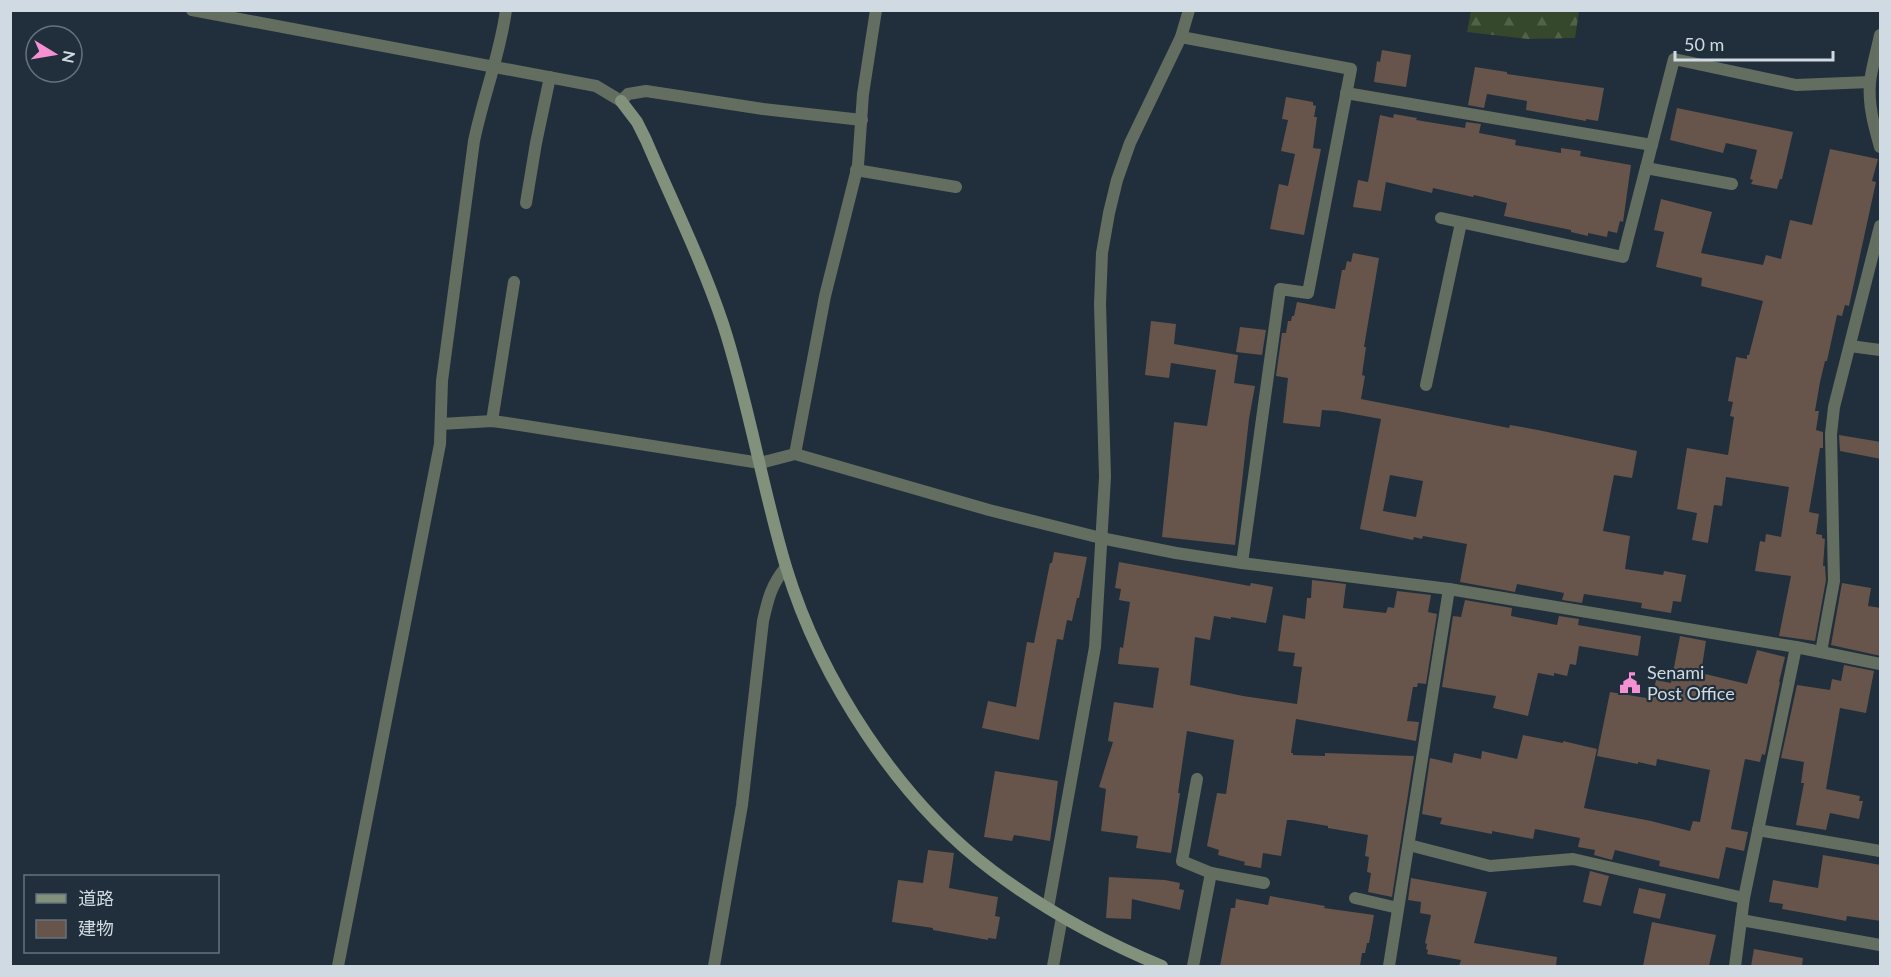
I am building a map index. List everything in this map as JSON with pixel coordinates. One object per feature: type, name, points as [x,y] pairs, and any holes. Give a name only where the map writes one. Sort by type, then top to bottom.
[{"type":"street","points":[[192,10],[596,86],[621,101],[637,122],[646,140],[711,292],[732,355],[786,567],[806,625],[840,693],[860,726],[886,762],[927,809],[967,850],[993,871],[1062,917],[1099,938],[1162,966]]},
{"type":"street","points":[[338,966],[438,452],[442,381],[474,141],[478,118],[500,46],[506,10]]},
{"type":"street","points":[[795,453],[825,296],[856,170],[863,94],[876,10]]},
{"type":"street","points":[[1048,908],[1095,647],[1098,612],[1105,477],[1100,304],[1102,253],[1117,180],[1130,143],[1181,37],[1189,10]]},
{"type":"street","points":[[1881,35],[1870,82],[1872,119],[1881,147]]},
{"type":"street","points":[[1181,37],[1351,69],[1308,294],[1280,289],[1242,563]]},
{"type":"street","points":[[1441,218],[1623,257],[1674,58],[1796,85],[1870,82]]},
{"type":"street","points":[[526,203],[550,77]]},
{"type":"street","points":[[621,101],[628,94],[646,91],[763,109],[862,120]]},
{"type":"street","points":[[1346,93],[1652,145]]},
{"type":"street","points":[[1646,168],[1732,184]]},
{"type":"street","points":[[856,170],[956,187]]},
{"type":"street","points":[[1426,385],[1461,223]]},
{"type":"street","points":[[1821,652],[1834,581],[1830,434],[1834,407],[1881,226]]},
{"type":"street","points":[[492,421],[514,282]]},
{"type":"street","points":[[1850,346],[1881,350]]},
{"type":"street","points":[[441,424],[492,421],[760,463],[795,453],[989,510],[1101,538],[1176,553],[1449,589],[1796,647],[1881,664]]},
{"type":"street","points":[[714,966],[742,806],[763,621],[775,580],[786,567]]},
{"type":"street","points":[[1389,966],[1449,589]]},
{"type":"street","points":[[1735,966],[1744,898],[1796,647]]},
{"type":"street","points":[[1197,779],[1182,861],[1211,873],[1264,883]]},
{"type":"street","points":[[1758,830],[1881,851]]},
{"type":"street","points":[[1409,845],[1490,866],[1573,859],[1744,898]]},
{"type":"street","points":[[1193,966],[1211,873]]},
{"type":"street","points":[[1355,897],[1398,908]]},
{"type":"street","points":[[1053,966],[1062,917]]},
{"type":"street","points":[[1741,920],[1881,945]]},
{"type":"green space","points":[[1471,10],[1579,11],[1575,38],[1529,39],[1467,32]]},
{"type":"building","points":[[1382,50],[1411,55],[1406,87],[1374,82],[1377,61],[1380,62]]},
{"type":"building","points":[[1475,67],[1604,88],[1598,121],[1586,119],[1586,121],[1526,110],[1527,101],[1487,94],[1484,108],[1468,105]]},
{"type":"building","points":[[1286,97],[1313,102],[1316,106],[1313,148],[1321,149],[1304,235],[1270,229],[1279,184],[1288,186],[1295,154],[1281,151],[1288,120],[1282,119]]},
{"type":"building","points":[[1677,108],[1793,132],[1782,179],[1777,189],[1751,184],[1753,180],[1750,179],[1757,150],[1726,143],[1723,153],[1670,140]]},
{"type":"building","points":[[1394,114],[1465,128],[1466,122],[1481,124],[1479,133],[1516,140],[1515,145],[1561,153],[1561,148],[1581,151],[1580,156],[1631,165],[1623,222],[1620,221],[1617,233],[1608,231],[1607,237],[1588,233],[1588,236],[1571,232],[1571,230],[1504,216],[1507,203],[1433,188],[1432,193],[1386,182],[1381,211],[1353,207],[1358,180],[1368,182],[1380,115],[1393,118]]},
{"type":"building","points":[[1830,149],[1878,159],[1872,181],[1876,182],[1849,306],[1845,305],[1842,316],[1837,315],[1815,411],[1819,411],[1816,430],[1823,432],[1823,448],[1820,448],[1809,512],[1819,514],[1816,534],[1822,535],[1825,539],[1823,566],[1825,566],[1826,580],[1815,641],[1779,636],[1791,576],[1755,571],[1760,541],[1765,542],[1766,534],[1781,537],[1789,487],[1726,477],[1722,506],[1714,505],[1708,543],[1692,540],[1697,513],[1677,509],[1687,448],[1728,455],[1734,417],[1730,416],[1733,402],[1728,401],[1736,357],[1747,359],[1749,355],[1763,301],[1701,286],[1702,278],[1656,267],[1664,232],[1654,230],[1661,199],[1712,212],[1701,253],[1763,265],[1766,255],[1781,259],[1790,220],[1812,225]]},
{"type":"building","points":[[1353,253],[1379,258],[1364,347],[1366,347],[1362,375],[1365,376],[1361,399],[1509,428],[1510,425],[1538,430],[1637,451],[1632,478],[1614,475],[1603,531],[1630,536],[1625,569],[1663,575],[1664,571],[1686,575],[1681,602],[1673,601],[1671,613],[1641,608],[1642,603],[1584,594],[1582,603],[1562,600],[1564,593],[1517,584],[1515,592],[1460,582],[1467,544],[1423,536],[1422,539],[1414,537],[1413,540],[1360,529],[1381,419],[1322,410],[1320,427],[1283,423],[1288,378],[1276,376],[1282,333],[1286,333],[1288,321],[1291,321],[1294,316],[1297,302],[1335,309],[1342,270],[1345,270],[1347,261],[1351,262]],"holes":[[[1390,475],[1423,481],[1416,517],[1383,511]]]},
{"type":"building","points":[[1151,321],[1176,324],[1174,344],[1238,355],[1234,383],[1255,386],[1249,419],[1235,545],[1162,537],[1174,422],[1207,426],[1216,370],[1171,363],[1169,378],[1145,375]]},
{"type":"building","points":[[1240,327],[1266,330],[1262,355],[1236,352]]},
{"type":"building","points":[[1839,435],[1881,442],[1881,459],[1840,451]]},
{"type":"building","points":[[1054,552],[1087,557],[1072,621],[1067,620],[1063,640],[1057,639],[1039,740],[982,728],[988,701],[1016,707],[1027,642],[1034,643]]},
{"type":"building","points":[[1119,562],[1250,586],[1251,583],[1273,587],[1266,623],[1214,616],[1210,640],[1195,637],[1190,685],[1297,704],[1302,667],[1293,666],[1295,653],[1278,651],[1283,615],[1305,619],[1307,598],[1311,598],[1312,580],[1346,584],[1343,608],[1386,613],[1388,607],[1394,608],[1397,591],[1431,595],[1428,612],[1437,614],[1426,684],[1418,683],[1417,687],[1413,687],[1407,721],[1419,722],[1416,741],[1296,719],[1291,753],[1293,755],[1325,756],[1325,753],[1414,756],[1392,897],[1368,892],[1371,873],[1367,872],[1369,857],[1365,856],[1368,835],[1287,820],[1281,856],[1263,853],[1261,868],[1244,865],[1245,862],[1218,855],[1219,850],[1207,846],[1217,793],[1226,794],[1234,740],[1187,731],[1171,853],[1136,848],[1138,836],[1101,831],[1106,789],[1099,787],[1113,742],[1108,741],[1114,702],[1153,708],[1159,668],[1118,664],[1120,647],[1123,648],[1130,602],[1119,600],[1121,589],[1115,588]]},
{"type":"building","points":[[1842,583],[1871,588],[1868,606],[1881,608],[1881,656],[1831,645]]},
{"type":"building","points":[[1465,600],[1512,608],[1511,616],[1557,625],[1559,616],[1579,619],[1578,625],[1641,636],[1638,656],[1579,646],[1576,665],[1570,664],[1567,676],[1538,673],[1528,716],[1493,708],[1496,696],[1442,687],[1453,616],[1461,617]]},
{"type":"building","points":[[1680,636],[1706,641],[1701,673],[1747,684],[1757,650],[1785,657],[1765,755],[1762,754],[1760,762],[1745,759],[1731,829],[1748,832],[1744,851],[1726,847],[1719,879],[1659,866],[1660,861],[1615,850],[1612,860],[1594,855],[1595,850],[1578,847],[1580,838],[1535,829],[1533,839],[1492,831],[1492,834],[1440,824],[1442,818],[1422,814],[1430,758],[1452,763],[1454,753],[1481,759],[1482,751],[1517,759],[1523,735],[1597,749],[1584,808],[1690,831],[1693,821],[1700,822],[1710,770],[1657,759],[1656,766],[1597,756],[1610,692],[1652,699],[1656,680],[1671,683]]},
{"type":"building","points":[[1844,665],[1874,671],[1866,713],[1840,708],[1826,789],[1860,796],[1859,801],[1863,801],[1859,819],[1830,813],[1826,830],[1796,825],[1804,783],[1801,783],[1804,762],[1781,758],[1797,685],[1830,690],[1832,679],[1841,681]]},
{"type":"building","points":[[995,771],[1058,781],[1050,841],[1014,835],[1012,841],[984,837]]},
{"type":"building","points":[[928,850],[954,853],[949,888],[998,897],[995,916],[1000,917],[996,939],[988,938],[988,940],[892,922],[898,880],[923,883]]},
{"type":"building","points":[[1823,855],[1881,865],[1881,921],[1847,916],[1846,921],[1782,909],[1783,904],[1769,902],[1773,880],[1818,888]]},
{"type":"building","points":[[1590,871],[1609,876],[1601,906],[1583,902]]},
{"type":"building","points":[[1109,877],[1180,883],[1179,889],[1184,890],[1180,910],[1132,899],[1131,919],[1106,918]]},
{"type":"building","points":[[1411,878],[1487,892],[1474,943],[1557,957],[1556,966],[1459,966],[1461,960],[1427,954],[1425,943],[1431,915],[1420,913],[1421,902],[1408,900]]},
{"type":"building","points":[[1639,888],[1666,894],[1660,919],[1633,913]]},
{"type":"building","points":[[1270,896],[1325,906],[1324,908],[1374,915],[1369,943],[1367,943],[1365,953],[1362,953],[1360,966],[1220,966],[1231,908],[1235,908],[1236,899],[1268,905]]},
{"type":"building","points":[[1652,922],[1716,935],[1709,966],[1643,966]]},
{"type":"building","points":[[1754,949],[1803,958],[1802,966],[1751,966]]},
{"type":"place","name":"Senami Post Office","points":[[1630,683]]}]
